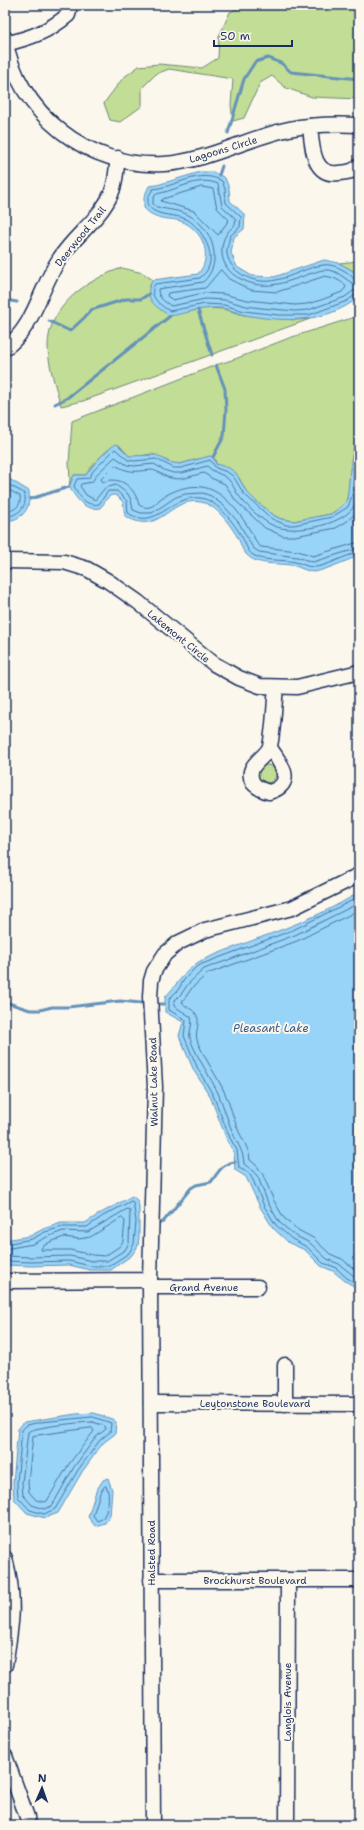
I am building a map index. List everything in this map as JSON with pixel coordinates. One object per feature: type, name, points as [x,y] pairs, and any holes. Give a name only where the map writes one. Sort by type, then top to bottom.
[{"type":"street","points":[[5,42],[33,37],[54,27],[68,15],[70,5]]},
{"type":"street","name":"Lagoons Circle","points":[[5,42],[24,90],[44,118],[62,132],[99,153],[138,163],[164,164],[193,159],[289,129],[310,126],[359,125]]},
{"type":"street","points":[[310,126],[314,157],[320,168],[334,174],[353,171],[359,166]]},
{"type":"street","name":"Deerwood Trail","points":[[5,348],[14,342],[30,320],[50,275],[60,257],[102,210],[112,193],[118,158]]},
{"type":"street","name":"Lakemont Circle","points":[[5,561],[64,562],[87,568],[138,602],[214,664],[239,678],[260,686],[297,687],[359,672]]},
{"type":"street","points":[[270,748],[276,687]]},
{"type":"street","name":"Walnut Lake Road","points":[[150,1283],[155,1087],[150,997],[151,982],[154,971],[165,954],[178,943],[206,930],[292,908],[359,875]]},
{"type":"street","points":[[5,1281],[150,1283]]},
{"type":"street","name":"Grand Avenue","points":[[150,1283],[258,1287]]},
{"type":"street","name":"Halsted Road","points":[[150,1283],[153,1825]]},
{"type":"street","points":[[285,1365],[285,1404]]},
{"type":"street","name":"Leytonstone Boulevard","points":[[151,1403],[359,1404]]},
{"type":"street","points":[[5,1558],[13,1599],[12,1619],[5,1665]]},
{"type":"street","name":"Brockhurst Boulevard","points":[[151,1580],[359,1580]]},
{"type":"street","name":"Langlois Avenue","points":[[287,1825],[288,1580]]},
{"type":"street","points":[[5,1756],[27,1817],[28,1825]]},
{"type":"green space","points":[[245,5],[359,5],[359,99],[312,97],[286,88],[272,76],[260,83],[244,118],[233,121],[231,105],[233,79],[169,69],[156,74],[142,88],[142,106],[120,122],[110,120],[104,103],[123,78],[139,66],[159,64],[202,68],[218,58],[219,36],[230,12]]},
{"type":"green space","points":[[359,261],[359,279],[355,272],[339,263]]},
{"type":"green space","points":[[122,268],[143,273],[153,280],[149,287],[187,312],[205,308],[223,309],[244,315],[295,320],[310,319],[83,401],[61,406],[48,354],[50,332],[55,318],[72,296],[84,287],[96,279]]},
{"type":"green space","points":[[355,317],[359,336],[359,426],[351,461],[348,495],[345,504],[331,514],[294,521],[281,519],[257,502],[246,491],[239,478],[216,464],[215,459],[198,459],[180,464],[174,464],[152,454],[134,457],[129,456],[119,445],[110,449],[100,457],[86,475],[74,475],[69,487],[72,421],[289,338]]},
{"type":"green space","points":[[263,765],[271,765],[276,770],[274,781],[271,783],[263,783],[258,778],[258,770]]},
{"type":"water","points":[[200,172],[213,172],[225,178],[229,188],[230,201],[245,215],[244,229],[234,237],[231,253],[237,267],[252,276],[274,277],[324,260],[339,263],[355,272],[359,279],[359,297],[346,306],[333,312],[304,319],[290,320],[245,315],[221,308],[201,309],[170,316],[160,309],[149,297],[150,286],[153,280],[198,274],[205,261],[204,247],[198,234],[187,224],[181,221],[160,218],[144,208],[144,197],[149,186]]},
{"type":"water","points":[[359,426],[359,556],[329,568],[313,572],[295,566],[256,561],[251,558],[244,551],[228,523],[213,507],[207,504],[201,502],[190,502],[180,505],[156,520],[147,522],[137,521],[125,516],[123,502],[116,495],[108,497],[100,508],[90,508],[78,500],[69,487],[74,475],[86,475],[105,453],[117,444],[129,456],[157,455],[168,462],[180,464],[210,456],[213,457],[216,464],[229,468],[236,473],[246,491],[257,502],[281,519],[294,521],[331,514],[347,501],[351,461]]},
{"type":"water","points":[[5,479],[11,480],[29,491],[29,503],[21,516],[5,521]]},
{"type":"water","name":"Pleasant Lake","points":[[359,892],[359,1289],[345,1281],[333,1271],[321,1266],[305,1250],[289,1243],[273,1228],[260,1207],[246,1177],[235,1170],[234,1152],[227,1140],[210,1096],[194,1071],[179,1036],[183,1022],[165,1012],[165,997],[185,973],[200,961],[301,922]]},
{"type":"water","points":[[132,1196],[137,1200],[139,1206],[138,1246],[132,1255],[111,1270],[90,1270],[69,1265],[5,1265],[5,1240],[30,1236],[43,1229],[61,1223],[85,1223]]},
{"type":"water","points":[[94,1413],[112,1419],[116,1422],[115,1434],[103,1443],[82,1472],[58,1513],[45,1518],[27,1513],[14,1499],[13,1483],[18,1429],[24,1422],[76,1414]]},
{"type":"water","points":[[108,1478],[112,1490],[110,1516],[105,1523],[95,1526],[88,1517],[96,1491],[103,1480]]},
{"type":"waterway","points":[[228,133],[244,79],[255,62],[268,58],[281,63],[291,72],[359,79]]},
{"type":"waterway","points":[[219,175],[222,166]]},
{"type":"waterway","points":[[49,321],[70,331],[91,310],[126,299],[141,299],[149,294]]},
{"type":"waterway","points":[[5,300],[17,302]]},
{"type":"waterway","points":[[198,310],[212,355]]},
{"type":"waterway","points":[[55,404],[67,398],[170,316]]},
{"type":"waterway","points":[[213,457],[224,436],[226,410],[225,389],[216,365]]},
{"type":"waterway","points":[[30,499],[69,487]]},
{"type":"waterway","points":[[5,1002],[30,1010],[120,1001],[141,1003]]},
{"type":"waterway","points":[[160,1223],[163,1222],[191,1188],[196,1185],[211,1182],[224,1166],[235,1162]]}]
